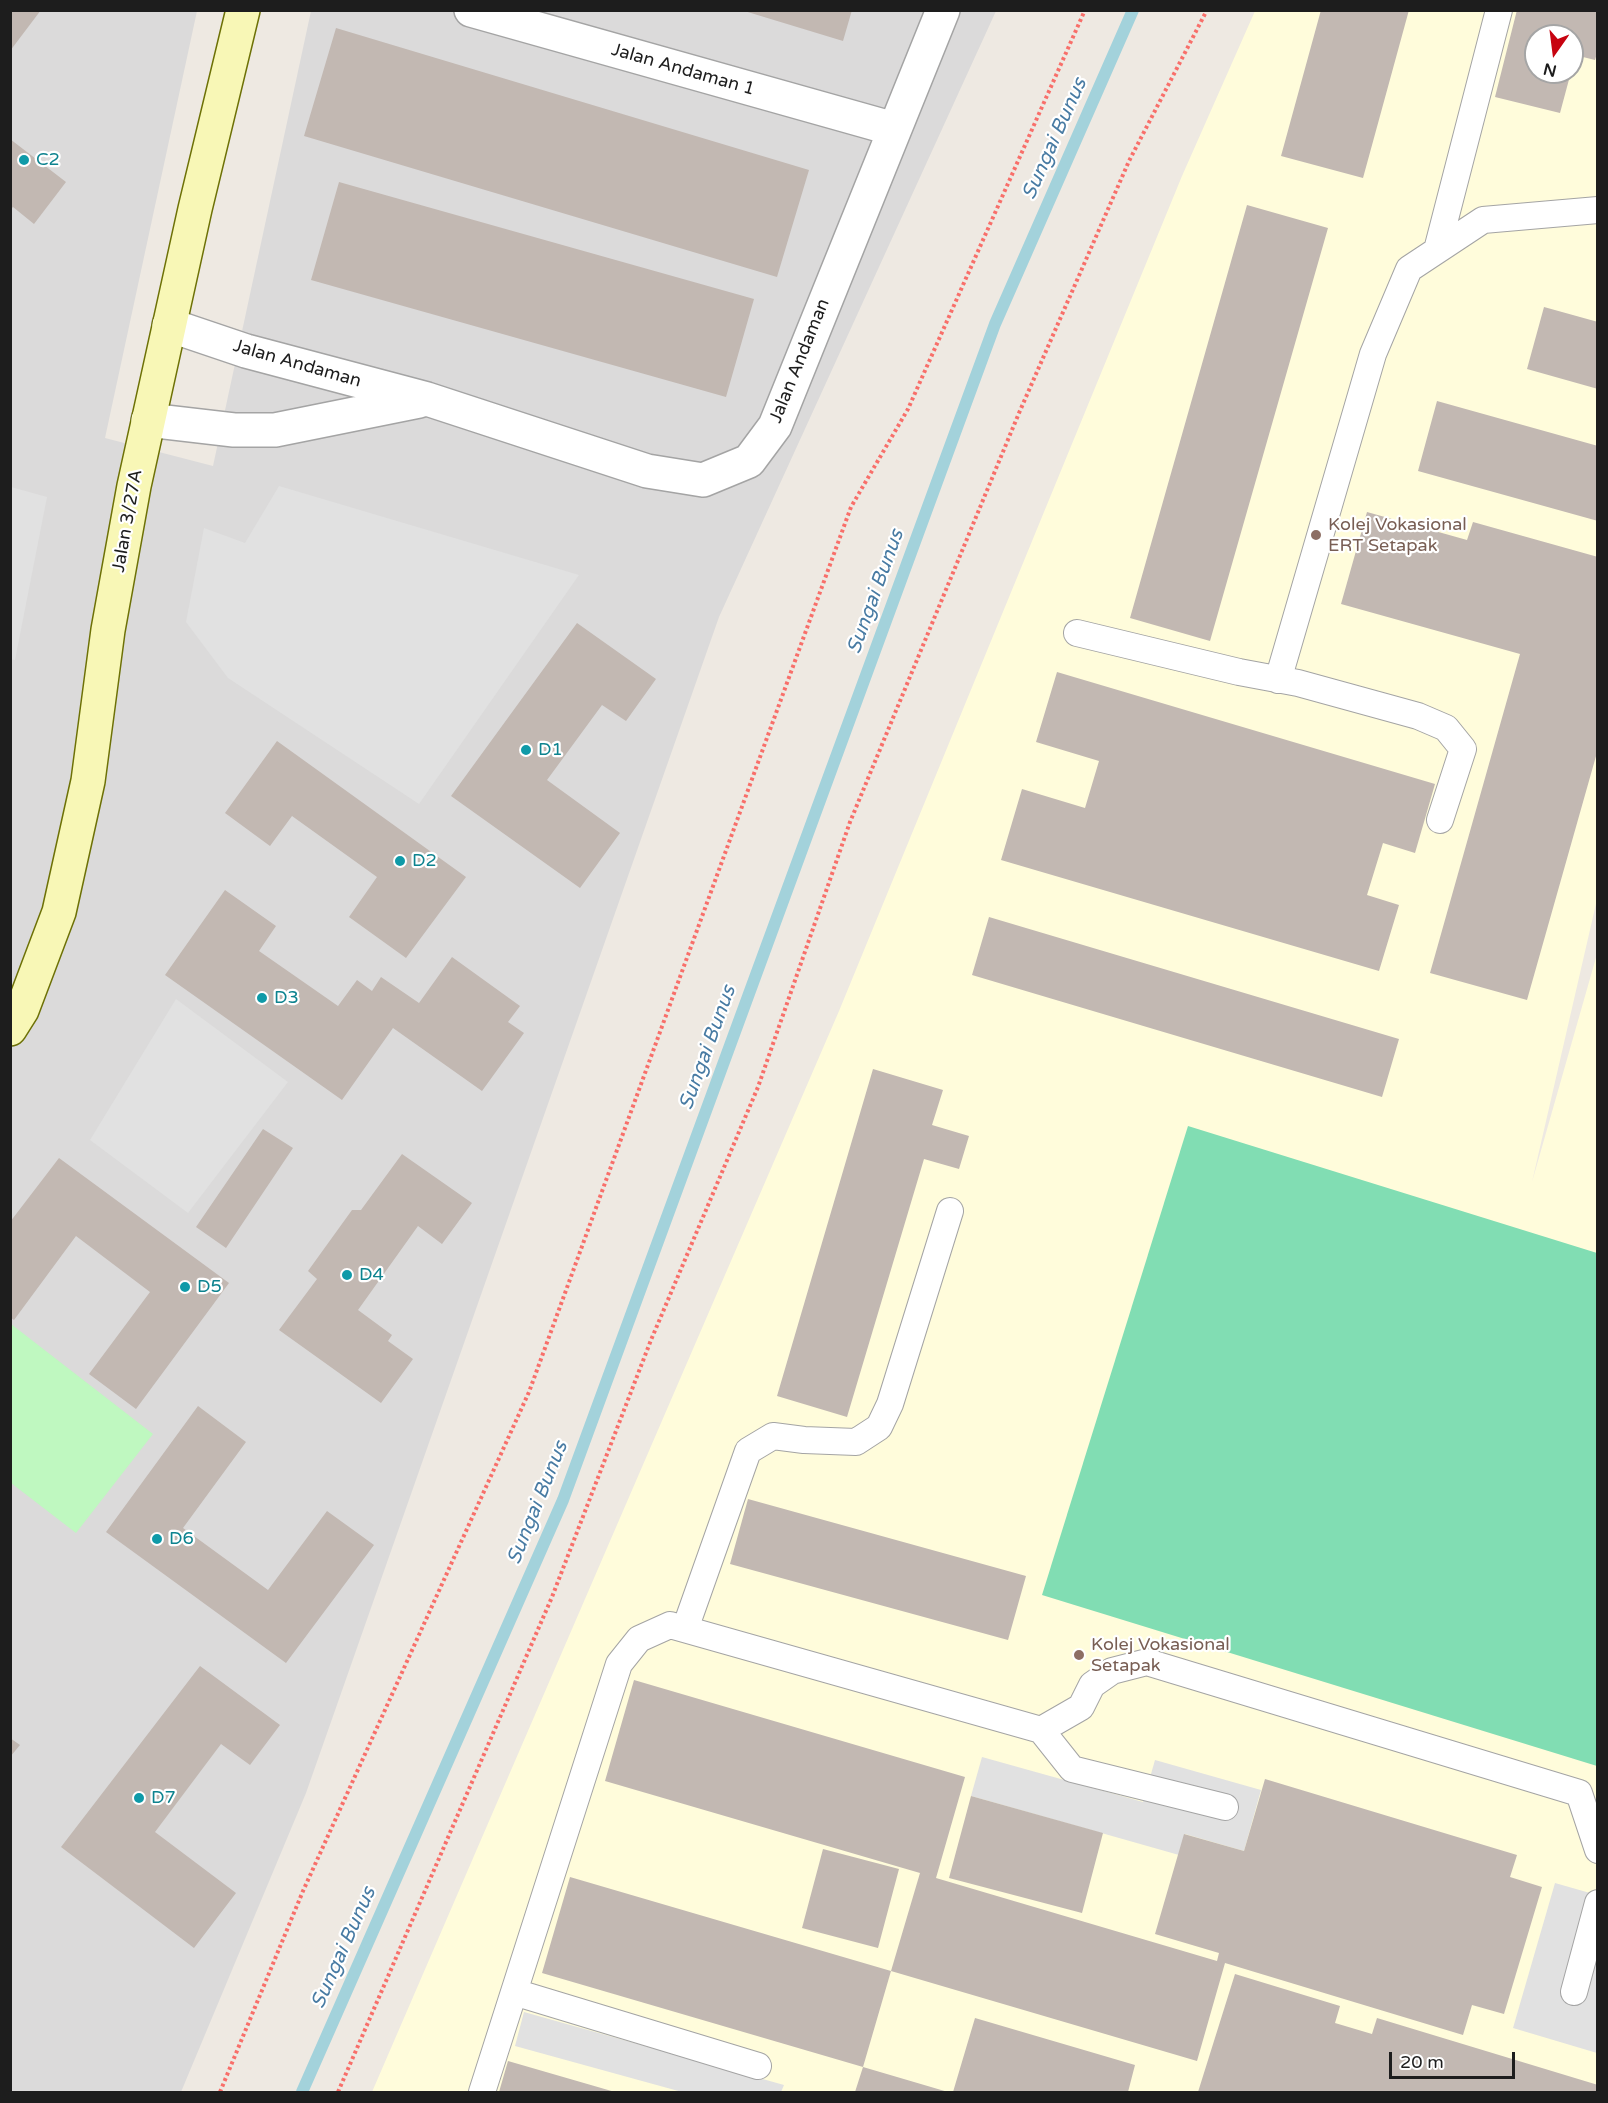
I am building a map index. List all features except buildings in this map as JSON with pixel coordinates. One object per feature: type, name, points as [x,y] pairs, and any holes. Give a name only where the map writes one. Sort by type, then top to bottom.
[{"type":"street","name":"Jalan 3/27A","points":[[10,1029],[22,1010],[59,912],[88,781],[108,630],[148,420],[243,10]]},
{"type":"street","name":"Jalan Andaman 1","points":[[471,10],[894,129]]},
{"type":"street","name":"Jalan Andaman","points":[[169,325],[246,351],[427,399],[646,471],[703,480],[749,461],[775,426],[944,10]]},
{"type":"street","name":"Jalan Andaman","points":[[148,420],[234,430],[274,430],[427,399]]},
{"type":"lane","points":[[1437,250],[1499,10]]},
{"type":"lane","points":[[1278,680],[1373,354],[1409,269],[1483,220],[1598,210]]},
{"type":"lane","points":[[1077,633],[1298,683],[1418,716],[1446,728],[1463,749],[1440,820]]},
{"type":"lane","points":[[685,1629],[748,1451],[773,1436],[856,1442],[879,1427],[890,1404],[950,1211]]},
{"type":"lane","points":[[482,2092],[619,1664],[639,1639],[670,1625],[1041,1730],[1072,1769],[1225,1808]]},
{"type":"lane","points":[[1041,1730],[1081,1707],[1092,1685],[1112,1671],[1147,1662],[1579,1793],[1598,1850]]},
{"type":"lane","points":[[1574,1992],[1598,1904]]},
{"type":"lane","points":[[514,1992],[758,2066]]},
{"type":"path","points":[[220,2092],[303,1890],[529,1392],[851,507],[908,409],[1085,10]]},
{"type":"path","points":[[338,2092],[552,1597],[651,1340],[758,1087],[850,822],[1019,413],[1130,162],[1207,10]]},
{"type":"shaded area","points":[[11,11],[197,11],[105,438],[213,466],[311,11],[996,11],[719,617],[306,1793],[181,2092],[11,2092]]},
{"type":"shaded area","name":"Kolej Vokasional Setapak","points":[[1255,11],[1597,11],[1598,895],[1532,1182],[1597,954],[1597,2092],[372,2092],[839,1011],[1182,176]]},
{"type":"shaded area","points":[[279,486],[579,575],[419,804],[228,678],[186,622],[204,528],[245,543]]},
{"type":"shaded area","points":[[11,487],[47,497],[15,660],[10,659]]},
{"type":"shaded area","points":[[176,999],[288,1082],[188,1213],[90,1140]]},
{"type":"shaded area","points":[[982,1757],[1143,1802],[1155,1760],[1261,1790],[1244,1851],[1185,1834],[1179,1855],[971,1796]]},
{"type":"shaded area","points":[[1555,1883],[1597,1895],[1597,2053],[1513,2028]]},
{"type":"shaded area","points":[[524,2012],[784,2085],[781,2092],[682,2092],[515,2046]]},
{"type":"green space","points":[[1188,1126],[1597,1253],[1597,1766],[1042,1595]]},
{"type":"green space","points":[[11,1324],[153,1434],[76,1533],[11,1483]]},
{"type":"waterway","name":"Sungai Bunus","points":[[302,2092],[563,1500],[995,324],[1133,10]]},
{"type":"place","name":"C2","points":[[24,160]]},
{"type":"place","name":"Kolej Vokasional ERT Setapak","points":[[1316,535]]},
{"type":"place","name":"D1","points":[[526,750]]},
{"type":"place","name":"D2","points":[[400,861]]},
{"type":"place","name":"D3","points":[[262,998]]},
{"type":"place","name":"D4","points":[[347,1275]]},
{"type":"place","name":"D5","points":[[185,1287]]},
{"type":"place","name":"D6","points":[[157,1539]]},
{"type":"place","name":"Kolej Vokasional Setapak","points":[[1079,1655]]},
{"type":"place","name":"D7","points":[[139,1798]]}]
